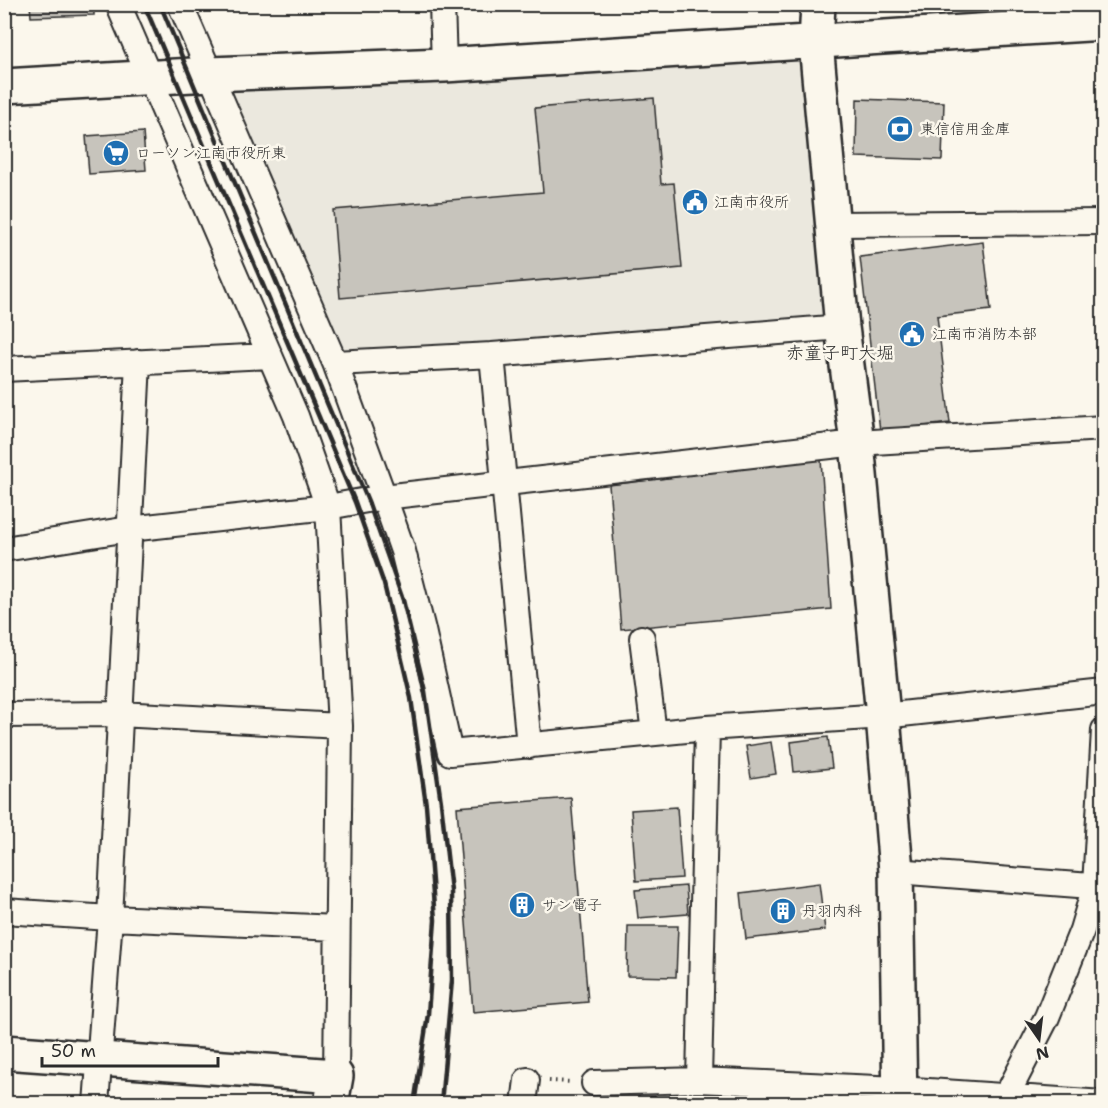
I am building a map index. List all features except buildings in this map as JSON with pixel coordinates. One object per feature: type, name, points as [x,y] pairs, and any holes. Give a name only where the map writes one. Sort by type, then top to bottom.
[{"type":"street","points":[[4,1052],[99,1058],[334,1090],[340,726],[328,507],[296,416],[118,4]]},
{"type":"street","points":[[180,4],[335,363],[384,497],[403,551],[450,753],[707,728],[883,716],[1104,692]]},
{"type":"street","points":[[442,4],[444,65]]},
{"type":"street","points":[[818,4],[816,43],[842,327],[857,443],[896,871],[900,1096]]},
{"type":"street","points":[[4,86],[210,74],[444,65],[1104,23]]},
{"type":"street","points":[[834,224],[1104,222]]},
{"type":"street","points":[[335,363],[492,355],[842,327]]},
{"type":"street","points":[[492,355],[529,746]]},
{"type":"street","points":[[4,369],[270,356]]},
{"type":"street","points":[[96,1104],[110,918],[138,362]]},
{"type":"street","points":[[4,549],[129,529],[328,507],[384,497],[857,443],[1104,429]]},
{"type":"street","points":[[642,638],[654,734]]},
{"type":"street","points":[[4,715],[119,714],[340,726]]},
{"type":"street","points":[[699,1080],[707,728]]},
{"type":"street","points":[[1007,1095],[1047,1017],[1099,887],[1104,730]]},
{"type":"street","points":[[896,871],[1099,887]]},
{"type":"street","points":[[4,911],[338,928]]},
{"type":"street","points":[[524,1104],[527,1080]]},
{"type":"street","points":[[594,1083],[699,1080],[900,1096],[1007,1095],[1104,1104]]},
{"type":"path","points":[[527,1080],[594,1083]]},
{"type":"shaded area","points":[[807,54],[834,319],[343,357],[223,81]]},
{"type":"railway","points":[[144,4],[355,502],[384,584],[411,698],[426,805],[435,920],[428,1014],[414,1104]]},
{"type":"railway","points":[[160,4],[368,501],[403,600],[425,691],[451,891],[452,980],[441,1104]]},
{"type":"place","name":"東信信用金庫","points":[[900,129]]},
{"type":"place","name":"ローソン江南市役所東","points":[[116,153]]},
{"type":"place","name":"江南市役所","points":[[695,202]]},
{"type":"place","name":"江南市消防本部","points":[[912,334]]},
{"type":"place","name":"サン電子","points":[[522,905]]},
{"type":"place","name":"丹羽内科","points":[[783,911]]},
{"type":"district","name":"赤童子町大堀","points":[[840,353]]}]
